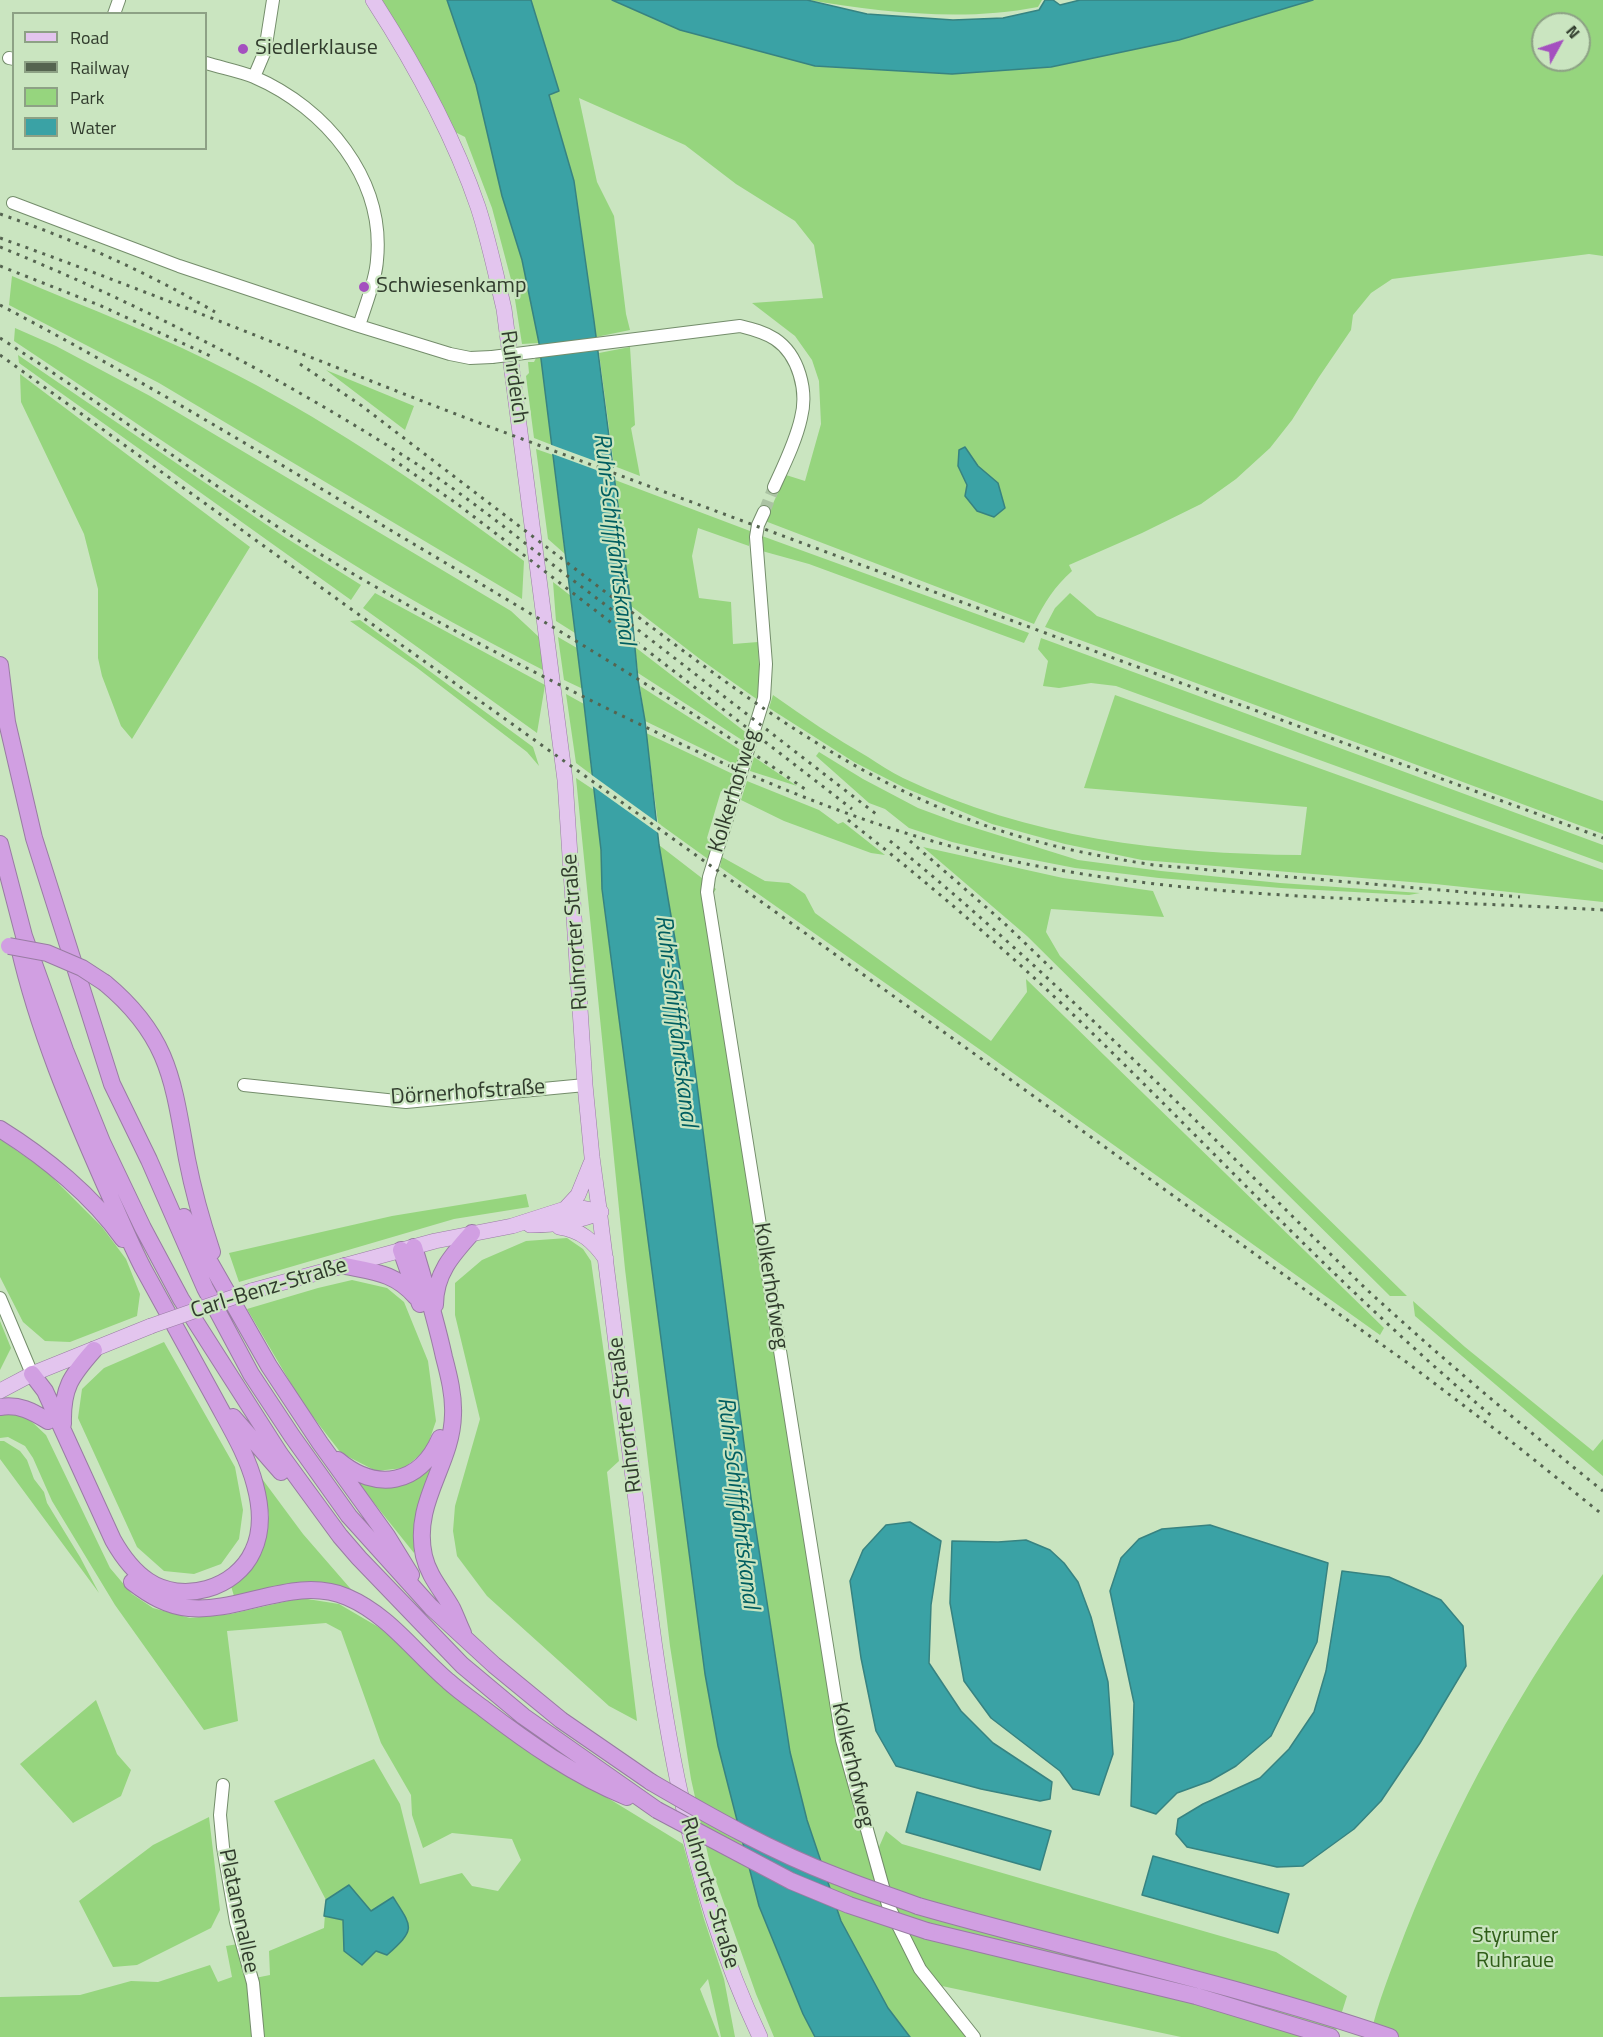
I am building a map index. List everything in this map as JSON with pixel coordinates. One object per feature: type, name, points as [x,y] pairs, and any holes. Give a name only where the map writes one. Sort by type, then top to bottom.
[{"type":"highway","points":[[0,665],[8,722],[34,838],[112,1084],[149,1160],[205,1288],[251,1374],[292,1436],[349,1516],[431,1607],[494,1665],[568,1725],[651,1782],[789,1856],[836,1877],[918,1906],[1024,1936],[1267,1998],[1390,2037]]},
{"type":"highway","points":[[0,844],[24,936],[65,1050],[102,1142],[143,1228],[181,1299],[280,1454],[340,1536],[462,1665],[523,1716],[657,1810]]},
{"type":"highway","points":[[0,854],[3,881],[29,989],[53,1062],[141,1265],[240,1444],[255,1482],[261,1514],[260,1528],[254,1550],[247,1562],[221,1584],[191,1592],[168,1590],[149,1582],[132,1567],[113,1540],[45,1391],[32,1374]]},
{"type":"highway","points":[[3,946],[47,953],[82,968],[123,998],[141,1018],[169,1068],[204,1226],[224,1287]]},
{"type":"highway","points":[[0,1129],[29,1147],[73,1185],[118,1232],[141,1265]]},
{"type":"highway","points":[[149,1160],[187,1220],[270,1365],[320,1443],[387,1536],[431,1607]]},
{"type":"highway","points":[[435,1314],[435,1291],[440,1275],[450,1258],[472,1233]]},
{"type":"highway","points":[[320,1443],[340,1462],[355,1472],[379,1480],[390,1480],[414,1472],[429,1459],[441,1437],[444,1408],[436,1352],[419,1300],[408,1248]]},
{"type":"highway","points":[[408,1248],[435,1314],[449,1377],[453,1415],[451,1433],[423,1513],[421,1535],[424,1558],[433,1580],[452,1608],[466,1640]]},
{"type":"highway","points":[[345,1266],[393,1278],[409,1289],[419,1300]]},
{"type":"highway","points":[[64,1431],[63,1409],[67,1386],[74,1373],[94,1350]]},
{"type":"highway","points":[[32,1374],[37,1395],[48,1421],[108,1552],[127,1577],[165,1603],[189,1608],[226,1605],[298,1591],[330,1592],[344,1596],[364,1605],[388,1622],[448,1682],[519,1736],[596,1784],[657,1810],[791,1881],[849,1905],[927,1931],[1196,1996],[1331,2037]]},
{"type":"highway","points":[[202,1376],[236,1422],[280,1470],[316,1516],[340,1536]]},
{"type":"highway","points":[[0,1407],[10,1405],[21,1407],[48,1421]]},
{"type":"main road","name":"Ruhrdeich","points":[[373,0],[395,33],[435,106],[458,157],[492,254],[512,362],[565,780]]},
{"type":"main road","name":"Ruhrorter Straße","points":[[565,780],[585,1085],[592,1157],[601,1212],[652,1634],[681,1803],[712,1916],[760,2037]]},
{"type":"main road","points":[[565,1209],[578,1195],[592,1157]]},
{"type":"main road","name":"Carl-Benz-Straße","points":[[0,1391],[32,1374],[151,1326],[251,1291],[408,1248],[512,1226],[565,1209],[582,1208],[601,1212]]},
{"type":"main road","name":"Carl-Benz-Straße","points":[[512,1226],[580,1221],[601,1212]]},
{"type":"main road","points":[[550,1225],[581,1233],[606,1259]]},
{"type":"street","points":[[254,77],[265,51],[273,0]]},
{"type":"street","points":[[207,63],[254,77],[286,94],[315,117],[338,140],[359,168],[372,198],[378,229],[377,261],[359,326]]},
{"type":"street","points":[[14,204],[179,266],[359,326],[470,358],[740,326],[756,330],[776,339],[788,352],[798,368],[804,389],[801,419],[776,482]]},
{"type":"street","name":"Kolkerhofweg","points":[[764,512],[756,537],[766,664],[764,698],[709,877],[707,892],[842,1740],[888,1905],[920,1969],[974,2037]]},
{"type":"street","name":"Dörnerhofstraße","points":[[244,1085],[406,1102],[585,1085]]},
{"type":"street","points":[[0,1298],[32,1374]]},
{"type":"street","name":"Platanenallee","points":[[223,1785],[220,1815],[223,1847],[236,1922],[253,1983],[258,2037]]},
{"type":"green space","points":[[380,0],[447,0],[476,85],[502,196],[522,260],[539,343],[522,344],[513,287],[492,208],[465,137],[453,131]]},
{"type":"green space","points":[[531,0],[612,0],[680,30],[815,66],[952,74],[1051,67],[1179,40],[1313,0],[1603,0],[1603,256],[1589,254],[1392,279],[1371,293],[1353,315],[1351,330],[1292,420],[1270,448],[1236,479],[1201,504],[1069,565],[1072,571],[1050,595],[1034,624],[765,521],[786,475],[805,481],[821,424],[819,381],[812,360],[795,336],[752,303],[823,298],[814,245],[795,221],[736,184],[685,145],[579,98],[597,182],[614,216],[630,330],[596,337],[574,181],[549,94],[559,91]]},
{"type":"green space","points":[[807,0],[1042,0],[1038,7],[951,15],[864,8]]},
{"type":"green space","points":[[12,276],[154,335],[210,361],[275,395],[349,439],[420,486],[524,561],[522,599],[159,383],[9,305]]},
{"type":"green space","points":[[15,328],[56,346],[150,396],[511,611],[540,638],[543,670],[408,597],[275,516],[14,341]]},
{"type":"green space","points":[[630,347],[635,425],[631,428],[640,476],[614,466],[599,353]]},
{"type":"green space","points":[[18,355],[283,536],[361,585],[351,600],[19,363]]},
{"type":"green space","points":[[536,358],[541,358],[552,445],[534,438],[526,376],[529,373],[528,362],[534,362]]},
{"type":"green space","points":[[326,370],[414,406],[405,430]]},
{"type":"green space","points":[[20,374],[250,547],[132,739],[121,726],[102,676],[98,658],[98,589],[84,534],[21,402]]},
{"type":"green space","points":[[536,449],[553,455],[565,554],[548,539]]},
{"type":"green space","points":[[615,480],[750,531],[749,546],[698,528],[692,556],[699,598],[731,602],[733,644],[758,642],[760,691],[758,700],[631,606]]},
{"type":"green space","points":[[762,536],[1029,633],[1024,643],[809,564],[762,551]]},
{"type":"green space","points":[[553,582],[571,596],[575,633],[556,621]]},
{"type":"green space","points":[[375,593],[545,685],[537,733],[363,608]]},
{"type":"green space","points":[[1070,593],[1097,616],[1603,801],[1603,834],[1045,627],[1055,608]]},
{"type":"green space","points":[[360,620],[533,747],[539,766],[527,752],[416,667],[350,621]]},
{"type":"green space","points":[[558,637],[577,648],[583,689],[564,680]]},
{"type":"green space","points":[[1041,638],[1603,845],[1603,863],[1116,686],[1091,683],[1059,688],[1043,686],[1048,661],[1038,649]]},
{"type":"green space","points":[[635,647],[748,734],[745,742],[638,673]]},
{"type":"green space","points":[[640,686],[742,751],[738,766],[645,721]]},
{"type":"green space","points":[[566,694],[584,704],[592,775],[576,763]]},
{"type":"green space","points":[[773,695],[899,776],[999,815],[1098,839],[1148,846],[1249,854],[1301,855],[1307,807],[1084,788],[1115,695],[1603,870],[1603,902],[1435,884],[1142,860],[1065,844],[992,824],[905,788],[854,762],[769,708]]},
{"type":"green space","points":[[646,733],[735,775],[729,794],[721,791],[707,838],[713,846],[708,859],[658,823]]},
{"type":"green space","points":[[819,752],[863,779],[918,808],[1078,860],[1280,883],[1420,893],[1409,895],[1281,888],[1159,878],[1075,868],[1003,854],[952,842],[909,828],[885,809],[869,803],[816,756]]},
{"type":"green space","points":[[754,757],[797,786],[750,771]]},
{"type":"green space","points":[[576,778],[594,790],[601,850],[602,889],[705,1674],[718,1745],[759,1906],[803,2014],[815,2037],[774,2037],[756,1994],[710,1864],[691,1779],[670,1646],[625,1269]]},
{"type":"green space","points":[[747,781],[819,810],[838,824],[843,822],[885,855],[871,853],[784,821],[741,800]]},
{"type":"green space","points":[[659,845],[716,889],[711,897],[846,1740],[879,1847],[886,1831],[902,1844],[1276,1952],[1347,1996],[1334,2037],[1181,2037],[942,1986],[980,2037],[910,2037],[891,2014],[841,1921],[807,1820],[790,1752],[751,1498],[688,1016]]},
{"type":"green space","points":[[923,847],[1063,878],[1153,891],[1164,917],[1051,909],[1046,932],[1060,956],[1407,1296],[1390,1296],[1027,936]]},
{"type":"green space","points":[[722,857],[765,881],[789,883],[805,894],[815,913],[991,1041],[1027,992],[1026,979],[1384,1328],[1380,1335],[720,867]]},
{"type":"green space","points":[[0,1139],[46,1171],[102,1227],[126,1259],[140,1294],[137,1316],[70,1342],[45,1341],[23,1322],[0,1277]]},
{"type":"green space","points":[[526,1194],[529,1207],[454,1219],[239,1282],[229,1253],[392,1216]]},
{"type":"green space","points":[[567,1238],[583,1249],[591,1261],[619,1461],[607,1472],[637,1721],[609,1706],[487,1596],[457,1556],[453,1531],[455,1506],[480,1419],[455,1315],[455,1283],[482,1260],[526,1241]]},
{"type":"green space","points":[[352,1280],[387,1288],[404,1302],[428,1361],[436,1421],[426,1450],[404,1468],[376,1471],[341,1453],[303,1404],[247,1309]]},
{"type":"green space","points":[[1413,1301],[1465,1347],[1593,1451],[1603,1439],[1603,1476],[1415,1316]]},
{"type":"green space","points":[[0,1321],[11,1348],[0,1370]]},
{"type":"green space","points":[[164,1342],[235,1467],[243,1510],[239,1539],[221,1564],[194,1574],[164,1571],[137,1547],[78,1418],[82,1389],[104,1368]]},
{"type":"green space","points":[[15,1413],[31,1421],[46,1435],[110,1568],[132,1594],[153,1608],[190,1618],[231,1614],[301,1598],[339,1604],[380,1628],[508,1737],[683,1844],[724,1979],[735,2037],[721,2037],[708,1979],[700,1989],[719,2037],[263,2037],[255,1978],[270,1975],[269,1951],[324,1928],[326,1900],[274,1801],[374,1759],[400,1804],[420,1884],[462,1873],[472,1886],[498,1891],[521,1860],[512,1839],[452,1833],[423,1848],[412,1815],[411,1795],[381,1743],[341,1631],[326,1623],[227,1631],[238,1721],[204,1730],[115,1605],[52,1501],[33,1458],[25,1446],[8,1437],[0,1438],[0,1415]]},
{"type":"green space","points":[[0,1441],[20,1451],[27,1460],[34,1479],[44,1492],[47,1503],[99,1593],[0,1459]]},
{"type":"green space","points":[[439,1453],[415,1531],[414,1553],[354,1478],[378,1485]]},
{"type":"green space","points":[[260,1476],[303,1534],[356,1595],[234,1596],[231,1586],[252,1568],[263,1546],[269,1515]]},
{"type":"green space","name":"Styrumer Ruhraue","points":[[1603,1574],[1603,2037],[1370,2037],[1381,1998],[1405,1933],[1468,1793],[1545,1659]]},
{"type":"green space","points":[[96,1700],[117,1754],[131,1770],[121,1796],[73,1823],[20,1764]]},
{"type":"green space","points":[[209,1817],[220,1910],[211,1928],[137,1965],[113,1967],[79,1901],[153,1845]]},
{"type":"green space","points":[[238,1944],[247,1982],[253,2037],[0,2037],[0,1997],[80,1995],[131,1981],[158,1982],[210,1965],[218,1982],[232,1977],[226,1946]]},
{"type":"water","name":"Ruhr-Schifffahrtskanal","points":[[447,0],[531,0],[559,91],[549,95],[574,181],[631,606],[659,845],[688,1016],[751,1498],[790,1752],[807,1820],[841,1921],[888,2008],[910,2037],[815,2037],[803,2014],[759,1906],[718,1746],[705,1674],[602,889],[601,850],[539,343],[522,260],[502,196],[476,85]]},
{"type":"water","points":[[612,0],[807,0],[867,14],[953,20],[1003,18],[1039,10],[1045,0],[1053,0],[1060,5],[1080,0],[1313,0],[1179,40],[1051,67],[952,74],[815,66],[680,30]]},
{"type":"water","points":[[965,447],[978,466],[998,483],[1005,508],[994,517],[977,511],[965,496],[967,485],[958,466],[959,450]]},
{"type":"water","points":[[910,1522],[941,1541],[931,1605],[929,1663],[961,1711],[993,1743],[1052,1782],[1050,1799],[1040,1801],[981,1789],[896,1766],[876,1731],[861,1658],[850,1581],[863,1550],[886,1525]]},
{"type":"water","points":[[1210,1525],[1328,1563],[1317,1642],[1271,1736],[1236,1766],[1210,1781],[1177,1793],[1156,1814],[1131,1806],[1134,1703],[1110,1591],[1121,1558],[1139,1539],[1162,1529]]},
{"type":"water","points":[[1026,1540],[1050,1550],[1064,1563],[1078,1582],[1091,1617],[1108,1682],[1113,1754],[1099,1795],[1073,1789],[1060,1771],[991,1718],[964,1681],[950,1603],[952,1541]]},
{"type":"water","points":[[1342,1571],[1389,1577],[1441,1600],[1463,1626],[1466,1666],[1420,1743],[1381,1801],[1354,1829],[1303,1866],[1277,1867],[1187,1847],[1176,1834],[1178,1819],[1203,1804],[1260,1778],[1289,1749],[1314,1712],[1326,1671]]},
{"type":"water","points":[[917,1792],[1051,1831],[1040,1870],[906,1832]]},
{"type":"water","points":[[1153,1856],[1289,1894],[1278,1933],[1142,1895]]},
{"type":"water","points":[[349,1885],[371,1911],[393,1897],[408,1922],[407,1933],[387,1955],[376,1951],[362,1965],[344,1951],[343,1920],[324,1916],[326,1900]]},
{"type":"pier","points":[[549,444],[617,469],[618,478],[550,453]]},
{"type":"pier","points":[[589,773],[661,825],[661,835],[591,785]]},
{"type":"tunnel","points":[[764,512],[774,487]]},
{"type":"railway","points":[[0,214],[110,258],[163,283],[215,312]]},
{"type":"railway","points":[[0,238],[490,427],[1603,838]]},
{"type":"railway","points":[[0,247],[112,296],[223,351],[331,411],[435,476],[880,817]]},
{"type":"railway","points":[[0,266],[99,305],[215,358]]},
{"type":"railway","points":[[0,305],[205,420],[560,631],[711,726],[809,792]]},
{"type":"railway","points":[[0,338],[304,544],[444,625],[638,724],[739,770],[843,812],[949,846],[1003,859],[1077,873],[1151,883],[1302,896],[1603,910]]},
{"type":"railway","points":[[0,355],[344,604],[1409,1364],[1603,1515]]},
{"type":"railway","points":[[300,364],[362,406],[621,604],[783,722],[869,773],[914,796],[1007,833],[1080,852],[1129,861],[1520,897]]},
{"type":"railway","points":[[392,459],[456,503],[852,809]]},
{"type":"railway","points":[[848,820],[940,895],[1029,973],[1388,1324],[1493,1417]]},
{"type":"railway","points":[[890,841],[953,893],[1073,1002],[1364,1287],[1422,1340],[1603,1491]]},
{"type":"railway","points":[[910,841],[1003,922],[1052,969]]},
{"type":"place","name":"Siedlerklause","points":[[243,49]]},
{"type":"place","name":"Schwiesenkamp","points":[[364,287]]}]
